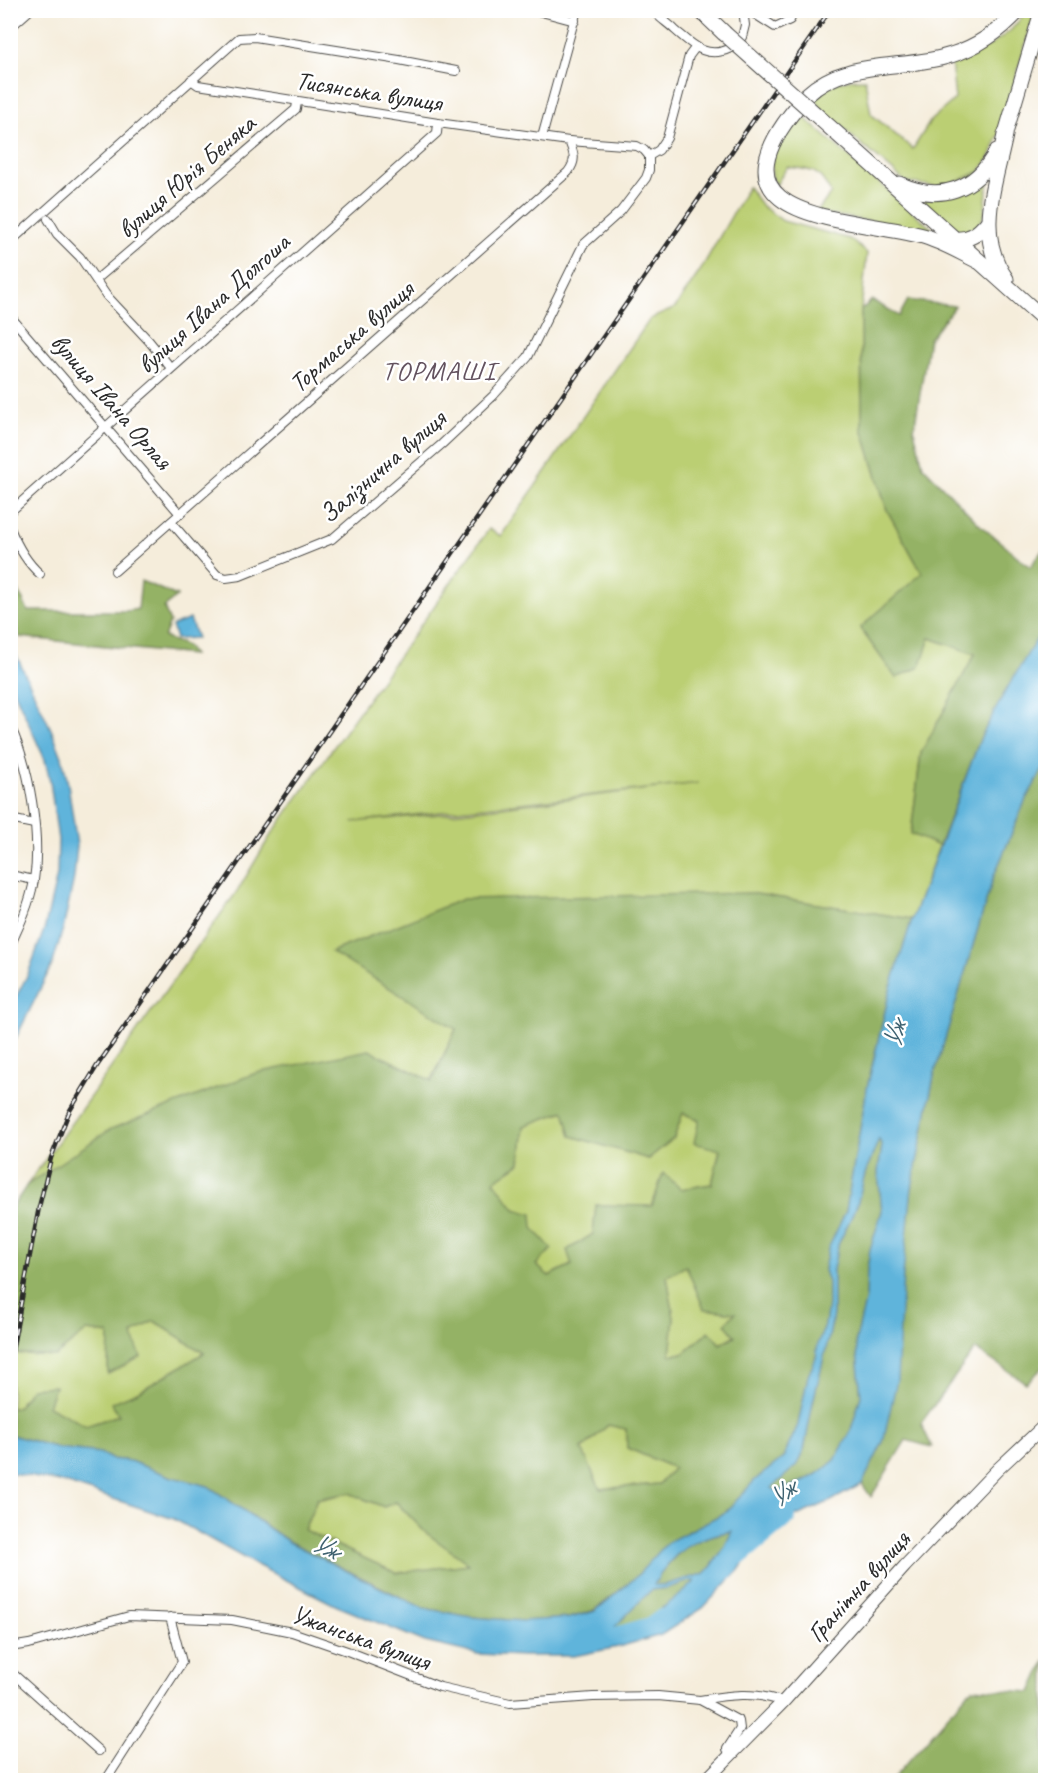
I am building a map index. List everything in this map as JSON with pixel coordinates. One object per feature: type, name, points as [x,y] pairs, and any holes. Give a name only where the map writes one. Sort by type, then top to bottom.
[{"type":"highway","points":[[700,10],[890,180],[952,239],[1046,321]]},
{"type":"highway","points":[[978,261],[921,235],[810,214],[783,202],[769,182],[766,161],[772,142],[802,101],[817,86],[843,73],[936,59],[963,51],[1001,29],[1019,10]]},
{"type":"highway","points":[[890,180],[920,192],[946,191],[961,187],[978,177],[988,167],[1005,135]]},
{"type":"highway","points":[[1005,135],[988,222],[989,239],[997,265],[1022,301]]},
{"type":"highway","points":[[952,239],[961,240],[975,235],[988,222]]},
{"type":"main road","points":[[1005,135],[1042,10]]},
{"type":"street","points":[[10,26],[27,10]]},
{"type":"street","points":[[534,10],[575,21]]},
{"type":"street","points":[[577,10],[542,137],[637,146],[649,156]]},
{"type":"street","points":[[652,10],[695,48],[714,52],[731,48]]},
{"type":"street","points":[[742,37],[745,26],[744,11],[753,13],[775,27],[790,20],[795,10]]},
{"type":"street","points":[[10,242],[234,41],[247,36],[456,71]]},
{"type":"street","name":"Залізнична вулиця","points":[[171,522],[217,575],[226,578],[240,576],[332,539],[451,436],[522,364],[541,334],[576,257],[588,240],[621,211],[637,192],[649,170],[649,156],[659,150],[667,138],[690,56],[695,48]]},
{"type":"street","name":"Тисянська вулиця","points":[[191,80],[198,85],[297,102],[542,137]]},
{"type":"street","name":"вулиця Юрія Беняка","points":[[97,279],[296,109],[297,102]]},
{"type":"street","name":"вулиця Івана Долгоша","points":[[10,512],[437,133],[438,123]]},
{"type":"street","name":"Тормаська вулиця","points":[[115,571],[568,172],[575,158],[568,141]]},
{"type":"street","points":[[48,219],[57,234],[80,257],[97,279],[106,295],[171,368]]},
{"type":"street","name":"вулиця Івана Орлая","points":[[10,316],[180,514]]},
{"type":"street","points":[[10,528],[15,542],[31,567],[40,574]]},
{"type":"street","points":[[10,946],[24,913],[34,880],[34,824],[24,758],[11,729]]},
{"type":"street","points":[[10,819],[34,824]]},
{"type":"street","points":[[10,875],[34,880]]},
{"type":"street","name":"Гранітна вулиця","points":[[706,1780],[783,1702],[905,1566],[998,1469],[1046,1424]]},
{"type":"street","name":"Ужанська вулиця","points":[[10,1647],[29,1644],[129,1616],[232,1620],[292,1632],[440,1687],[510,1703],[628,1696],[700,1700],[736,1694],[758,1695],[783,1702]]},
{"type":"street","points":[[106,1780],[182,1662],[170,1617]]},
{"type":"street","points":[[10,1671],[99,1751]]},
{"type":"street","name":"Ужанська вулиця","points":[[700,1700],[739,1721],[740,1729],[727,1749],[730,1756]]},
{"type":"green space","points":[[1027,11],[1035,11],[999,135],[990,157],[980,171],[944,188],[906,182],[820,109],[816,97],[828,87],[844,80],[865,79],[871,114],[913,149],[931,120],[955,99],[951,62],[991,45],[1011,30]]},
{"type":"green space","points":[[800,114],[937,233],[817,212],[831,193],[822,179],[809,170],[787,167],[776,185],[772,176],[773,157],[782,138]]},
{"type":"green space","points":[[990,168],[984,216],[976,228],[959,233],[919,197]]},
{"type":"green space","points":[[748,187],[762,206],[783,221],[850,239],[867,253],[861,310],[862,428],[887,510],[922,573],[930,638],[975,654],[921,753],[911,833],[939,846],[912,919],[750,893],[456,1029],[431,1081],[369,1050],[27,1185],[238,890],[269,838],[489,529],[501,536],[650,319],[675,308],[700,271]],"holes":[[[699,783],[452,813],[352,822]]]},
{"type":"green space","points":[[872,300],[899,316],[908,300],[955,306],[929,339],[914,430],[923,466],[980,525],[1030,567],[1045,547],[1046,625],[1006,690],[981,737],[939,846],[911,834],[921,753],[975,654],[930,638],[920,667],[896,678],[860,628],[922,573],[887,510],[862,428],[861,310]]},
{"type":"green space","points":[[141,581],[177,596],[164,608],[170,622],[164,637],[187,646],[193,655],[19,637],[11,615],[11,582],[14,582],[28,611],[127,611],[138,609]]},
{"type":"green space","points":[[1045,766],[1045,1366],[1026,1383],[975,1349],[921,1423],[932,1447],[906,1440],[871,1497],[862,1484],[883,1442],[912,1187],[934,1076],[993,878],[1026,799]]},
{"type":"green space","points":[[750,893],[912,919],[890,990],[867,1088],[846,1211],[828,1250],[824,1270],[828,1282],[829,1305],[825,1325],[818,1343],[816,1358],[808,1376],[798,1425],[783,1458],[755,1480],[726,1512],[668,1542],[635,1578],[595,1610],[570,1618],[523,1621],[471,1617],[423,1608],[290,1542],[208,1486],[172,1477],[130,1461],[111,1459],[100,1453],[58,1448],[11,1435],[10,1409],[18,1407],[31,1388],[55,1386],[48,1406],[86,1426],[119,1415],[111,1403],[140,1391],[204,1353],[154,1321],[132,1334],[141,1357],[108,1374],[109,1334],[87,1331],[55,1356],[11,1353],[11,1209],[27,1185],[111,1129],[256,1073],[369,1050],[432,1081],[456,1029],[331,952],[463,899]],"holes":[[[564,1111],[571,1136],[648,1159],[674,1138],[683,1113],[699,1120],[694,1143],[720,1150],[712,1184],[681,1189],[663,1173],[652,1206],[596,1205],[593,1234],[567,1250],[572,1265],[549,1276],[536,1265],[552,1249],[533,1228],[532,1214],[515,1209],[494,1181],[520,1163],[524,1126]],[[686,1266],[704,1309],[735,1313],[725,1324],[735,1336],[720,1344],[709,1331],[684,1353],[670,1355],[674,1318],[667,1276]],[[608,1425],[626,1429],[627,1448],[674,1468],[659,1484],[600,1489],[582,1449]],[[349,1493],[384,1507],[396,1502],[425,1532],[469,1564],[396,1573],[304,1530],[317,1499]]]},
{"type":"green space","points":[[565,1111],[571,1136],[648,1159],[674,1138],[682,1113],[699,1120],[720,1149],[712,1184],[681,1189],[652,1207],[596,1205],[593,1234],[573,1264],[549,1276],[535,1265],[515,1209],[493,1181],[520,1163],[524,1126]]},
{"type":"green space","points":[[879,1138],[882,1146],[878,1172],[882,1211],[870,1250],[866,1298],[856,1340],[861,1396],[850,1433],[835,1460],[822,1471],[804,1481],[778,1491],[770,1488],[796,1466],[804,1450],[833,1314],[833,1269],[838,1245],[857,1205],[865,1174]]},
{"type":"green space","points":[[686,1265],[695,1286],[735,1313],[735,1335],[720,1344],[709,1331],[684,1353],[670,1355],[674,1318],[667,1276]]},
{"type":"green space","points":[[154,1320],[205,1353],[140,1391],[112,1403],[119,1415],[86,1426],[48,1406],[55,1387],[31,1388],[18,1407],[11,1409],[11,1353],[55,1356],[87,1331],[109,1334],[108,1373],[132,1334]]},
{"type":"green space","points":[[608,1425],[626,1429],[627,1448],[674,1468],[659,1484],[600,1489],[582,1450]]},
{"type":"green space","points":[[349,1493],[384,1507],[396,1502],[425,1532],[470,1564],[396,1573],[304,1530],[317,1500]]},
{"type":"green space","points":[[733,1531],[711,1567],[703,1574],[653,1586],[669,1564],[685,1548],[706,1538]]},
{"type":"green space","points":[[696,1581],[683,1595],[662,1608],[647,1624],[612,1638],[605,1636],[651,1590]]},
{"type":"green space","points":[[1045,1661],[1045,1780],[892,1780],[972,1688],[1031,1692]]},
{"type":"water","points":[[190,619],[197,638],[176,639],[172,626]]},
{"type":"water","points":[[1045,625],[1045,766],[1026,799],[993,878],[934,1076],[912,1187],[903,1275],[897,1380],[883,1442],[862,1484],[792,1518],[759,1541],[739,1570],[703,1608],[661,1635],[574,1656],[524,1656],[477,1654],[425,1642],[335,1605],[174,1519],[65,1483],[11,1473],[11,1435],[58,1448],[100,1453],[111,1459],[130,1461],[172,1477],[208,1486],[289,1542],[423,1608],[471,1617],[523,1621],[570,1618],[595,1611],[635,1578],[668,1542],[726,1512],[755,1480],[783,1458],[798,1425],[808,1376],[816,1358],[818,1343],[825,1325],[828,1282],[824,1270],[828,1249],[846,1211],[867,1088],[890,990],[912,919],[981,737]],"holes":[[[879,1139],[882,1146],[878,1172],[882,1211],[870,1250],[866,1298],[856,1340],[861,1396],[850,1433],[835,1460],[805,1481],[778,1491],[771,1488],[796,1466],[804,1450],[833,1314],[833,1269],[838,1245],[857,1205],[865,1174]],[[732,1531],[724,1548],[711,1567],[703,1574],[664,1585],[654,1585],[676,1555],[696,1542]],[[695,1581],[641,1628],[621,1637],[606,1636],[651,1590]]]},
{"type":"water","points":[[10,642],[62,757],[77,845],[74,878],[53,963],[11,1048],[11,1006],[28,974],[45,927],[57,875],[58,840],[45,760],[11,684]]},
{"type":"waterway","name":"Уж","points":[[742,1558],[790,1518]]},
{"type":"waterway","name":"Уж","points":[[590,1640],[650,1623],[661,1615]]},
{"type":"railway","points":[[10,1362],[39,1207],[51,1158],[69,1112],[97,1066],[830,10]]},
{"type":"district","name":"ТОРМАШІ","points":[[439,371]]}]
